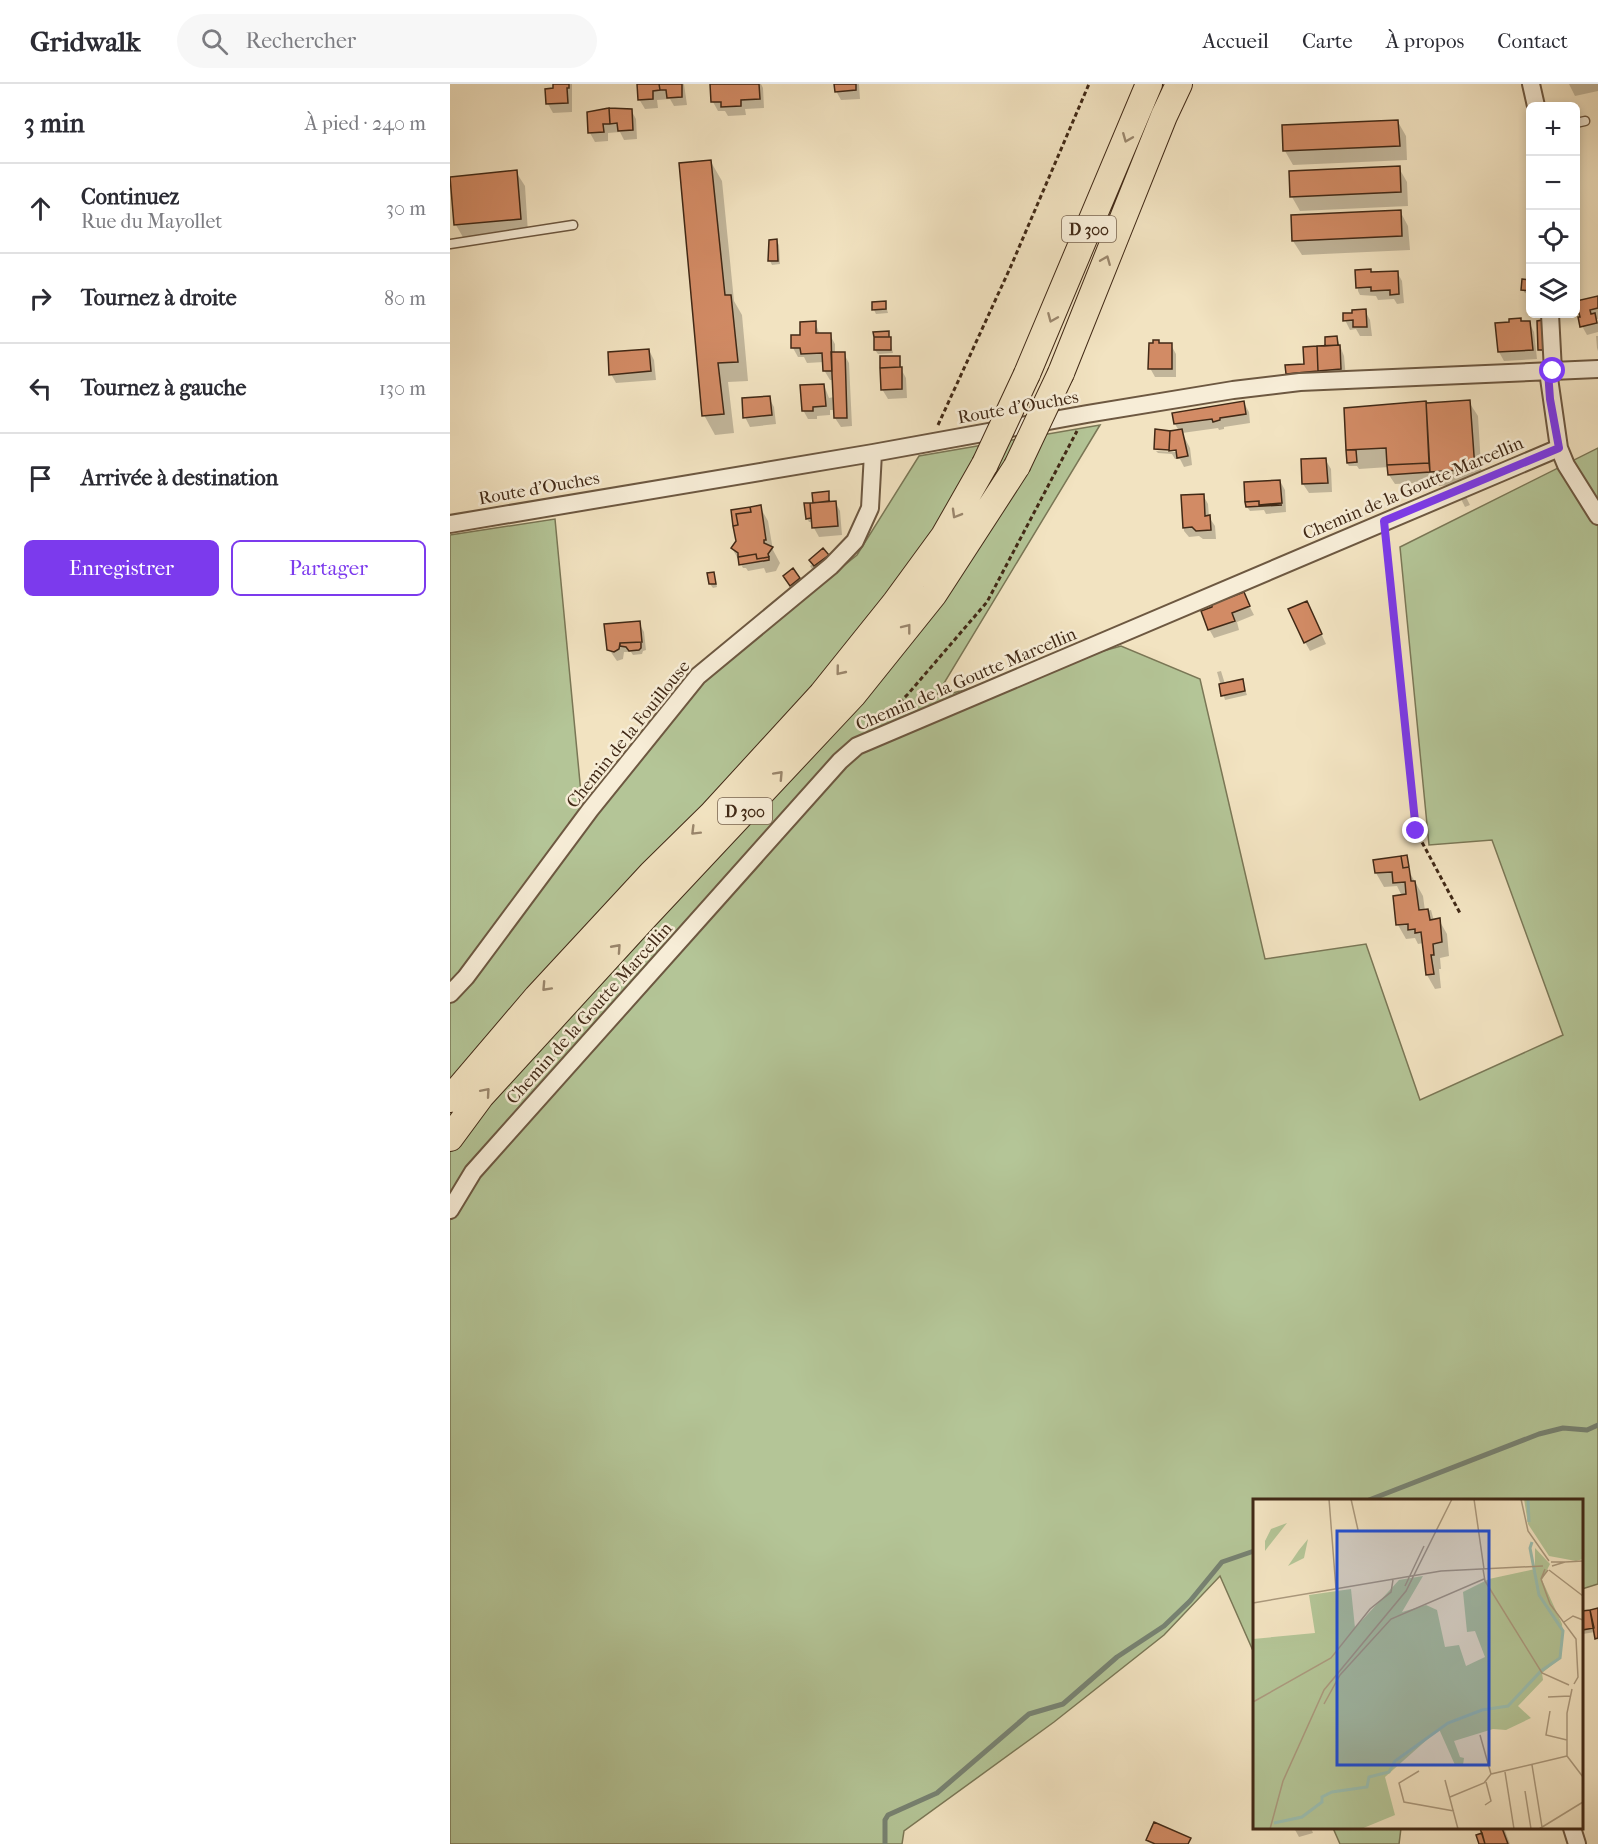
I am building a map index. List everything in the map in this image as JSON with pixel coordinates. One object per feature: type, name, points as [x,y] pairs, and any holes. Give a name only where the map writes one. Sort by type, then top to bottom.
[{"type":"main road","name":"D 300","points":[[450,1099],[537,997],[651,874],[712,814],[822,694],[895,603],[944,536],[985,464],[1027,374],[1149,84]]},
{"type":"main road","name":"D 300","points":[[450,1138],[481,1096],[853,695],[934,594],[1017,466],[1061,372],[1179,84]]},
{"type":"street","points":[[1531,84],[1535,102]]},
{"type":"street","points":[[1550,318],[1550,399],[1559,448],[1566,465],[1598,516]]},
{"type":"street","name":"Route d'Ouches","points":[[450,524],[1233,390],[1300,382],[1598,369]]},
{"type":"street","name":"Chemin de la Goutte Marcellin","points":[[450,1210],[473,1172],[840,761],[857,746],[1559,448]]},
{"type":"street","name":"Chemin de la Fouillouse","points":[[450,994],[466,977],[590,810],[698,676],[831,566],[855,541],[870,508],[873,453]]},
{"type":"street","points":[[1573,1829],[1577,1844]]},
{"type":"lane","points":[[1580,122],[1585,121]]},
{"type":"lane","points":[[450,244],[573,225]]},
{"type":"path","points":[[932,443],[948,399],[1011,266],[1089,84]]},
{"type":"path","points":[[886,716],[908,694],[987,602],[1087,414]]},
{"type":"path","points":[[1384,521],[1416,831],[1461,915]]},
{"type":"green space","points":[[1100,425],[935,698],[1121,646],[1200,679],[1265,959],[1366,944],[1420,1100],[1563,1035],[1492,840],[1429,845],[1400,547],[1598,448],[1598,1584],[1583,1589],[1583,1499],[1253,1499],[1253,1651],[1220,1576],[1164,1635],[1054,1722],[904,1831],[902,1844],[450,1844],[450,535],[555,519],[584,825],[701,681],[857,555],[919,456]]},
{"type":"green space","points":[[1333,1829],[1401,1829],[1399,1844],[1340,1844]]},
{"type":"building","points":[[553,84],[569,84],[568,103],[546,104],[545,89],[553,88]]},
{"type":"building","points":[[637,84],[659,84],[660,90],[653,91],[653,99],[638,100]]},
{"type":"building","points":[[659,84],[682,84],[682,97],[667,98],[666,90],[660,90]]},
{"type":"building","points":[[710,84],[759,84],[760,99],[741,100],[741,106],[721,107],[721,102],[711,102]]},
{"type":"building","points":[[834,84],[856,84],[856,90],[835,92]]},
{"type":"building","points":[[609,108],[632,109],[633,130],[618,131],[617,123],[610,124]]},
{"type":"building","points":[[609,108],[610,124],[603,124],[604,132],[588,133],[587,112]]},
{"type":"building","points":[[1398,120],[1400,146],[1283,151],[1282,125]]},
{"type":"building","points":[[711,160],[725,295],[731,295],[738,362],[718,363],[724,414],[702,416],[679,163]]},
{"type":"building","points":[[1400,166],[1401,192],[1290,197],[1289,171]]},
{"type":"building","points":[[517,170],[521,219],[454,225],[450,177]]},
{"type":"building","points":[[1401,210],[1402,236],[1292,241],[1291,215]]},
{"type":"building","points":[[777,239],[778,261],[768,261],[769,240]]},
{"type":"building","points":[[1371,269],[1371,272],[1398,271],[1399,294],[1390,295],[1390,290],[1371,291],[1371,287],[1356,288],[1355,270]]},
{"type":"building","points":[[1522,279],[1526,280],[1526,291],[1521,290]]},
{"type":"building","points":[[1598,296],[1598,308],[1590,310],[1591,314],[1595,313],[1597,323],[1580,327],[1580,300]]},
{"type":"building","points":[[886,301],[886,309],[872,310],[872,302]]},
{"type":"building","points":[[1366,309],[1367,327],[1353,327],[1353,320],[1343,321],[1343,313]]},
{"type":"building","points":[[1521,318],[1521,321],[1530,321],[1533,350],[1498,352],[1495,323]]},
{"type":"building","points":[[1543,320],[1544,350],[1538,350],[1537,321]]},
{"type":"building","points":[[816,321],[816,333],[831,333],[832,371],[823,371],[822,353],[801,354],[800,348],[791,348],[791,335],[800,335],[800,322]]},
{"type":"building","points":[[889,331],[889,337],[874,337],[873,332]]},
{"type":"building","points":[[1337,336],[1338,345],[1325,346],[1325,337]]},
{"type":"building","points":[[874,337],[891,337],[891,350],[874,350]]},
{"type":"building","points":[[1153,340],[1159,340],[1159,343],[1172,343],[1172,369],[1148,369],[1149,343],[1153,343]]},
{"type":"building","points":[[1340,345],[1341,369],[1318,371],[1317,346]]},
{"type":"building","points":[[1317,346],[1318,371],[1286,374],[1285,365],[1304,364],[1303,347]]},
{"type":"building","points":[[649,349],[651,371],[609,375],[608,352]]},
{"type":"building","points":[[831,352],[845,352],[847,418],[834,418]]},
{"type":"building","points":[[880,356],[900,356],[900,367],[880,368]]},
{"type":"building","points":[[902,367],[902,389],[881,390],[880,368]]},
{"type":"building","points":[[824,384],[826,406],[813,407],[813,411],[802,411],[800,385]]},
{"type":"building","points":[[770,396],[772,415],[743,418],[742,398]]},
{"type":"building","points":[[1470,400],[1475,469],[1430,472],[1426,401],[1427,403]]},
{"type":"building","points":[[1244,401],[1246,414],[1220,418],[1213,422],[1212,419],[1174,424],[1172,413]]},
{"type":"building","points":[[1426,401],[1429,463],[1387,465],[1386,448],[1346,450],[1344,408]]},
{"type":"building","points":[[1155,429],[1170,431],[1169,450],[1154,449]]},
{"type":"building","points":[[1182,429],[1188,456],[1177,458],[1176,450],[1169,451],[1170,431]]},
{"type":"building","points":[[1346,450],[1356,450],[1357,462],[1347,463]]},
{"type":"building","points":[[1326,458],[1328,483],[1302,484],[1301,459]]},
{"type":"building","points":[[1429,463],[1430,472],[1388,475],[1387,465]]},
{"type":"building","points":[[1280,480],[1282,503],[1259,505],[1259,501],[1245,502],[1244,482]]},
{"type":"building","points":[[829,491],[829,501],[813,503],[812,493]]},
{"type":"building","points":[[1204,494],[1205,516],[1210,515],[1211,530],[1196,531],[1192,527],[1183,528],[1181,495]]},
{"type":"building","points":[[836,501],[838,526],[812,528],[810,503]]},
{"type":"building","points":[[1259,501],[1259,505],[1282,505],[1246,507],[1245,502]]},
{"type":"building","points":[[804,503],[810,503],[811,518],[806,519]]},
{"type":"building","points":[[761,505],[766,540],[764,543],[773,547],[768,554],[769,557],[757,559],[756,554],[738,557],[738,553],[731,548],[736,541],[733,526],[738,525],[736,514],[751,512],[750,507]]},
{"type":"building","points":[[750,507],[751,512],[736,514],[738,525],[733,526],[731,510]]},
{"type":"building","points":[[823,548],[829,555],[814,566],[809,560]]},
{"type":"building","points":[[756,554],[757,559],[769,557],[769,560],[739,565],[738,557]]},
{"type":"building","points":[[793,568],[800,578],[790,586],[783,576]]},
{"type":"building","points":[[714,572],[716,584],[709,584],[707,573]]},
{"type":"building","points":[[1244,592],[1250,606],[1232,613],[1235,621],[1208,630],[1201,611],[1212,607],[1212,604]]},
{"type":"building","points":[[1307,601],[1322,634],[1304,643],[1288,609]]},
{"type":"building","points":[[640,621],[642,642],[620,643],[619,649],[614,652],[607,650],[604,624]]},
{"type":"building","points":[[641,642],[639,650],[629,651],[626,647],[620,646],[620,643]]},
{"type":"building","points":[[1243,679],[1245,691],[1221,696],[1219,684]]},
{"type":"building","points":[[1407,855],[1409,867],[1403,868],[1401,856]]},
{"type":"building","points":[[1401,856],[1403,868],[1409,867],[1411,881],[1415,881],[1419,910],[1428,909],[1430,920],[1440,918],[1442,942],[1433,944],[1434,955],[1431,955],[1434,974],[1426,975],[1421,932],[1415,933],[1415,929],[1408,930],[1408,924],[1396,925],[1393,896],[1406,894],[1405,882],[1393,883],[1392,872],[1375,873],[1373,860]]},
{"type":"building","points":[[1598,1608],[1598,1638],[1595,1639],[1590,1610]]},
{"type":"building","points":[[1590,1610],[1594,1628],[1583,1630],[1583,1611]]},
{"type":"building","points":[[1154,1822],[1191,1838],[1188,1844],[1155,1844],[1146,1840]]},
{"type":"building","points":[[1480,1829],[1502,1829],[1508,1844],[1485,1844]]},
{"type":"building","points":[[1482,1833],[1485,1844],[1479,1844],[1476,1835]]},
{"type":"waterway","points":[[1372,1499],[1539,1434],[1563,1428],[1587,1430],[1598,1425]]},
{"type":"waterway","points":[[885,1844],[885,1820],[888,1815],[937,1793],[1029,1714],[1063,1704],[1117,1657],[1164,1626],[1190,1601],[1222,1562],[1253,1551]]},
{"type":"route","points":[[1416,831],[1384,521],[1559,448],[1550,399],[1548,371],[1553,371]]}]
